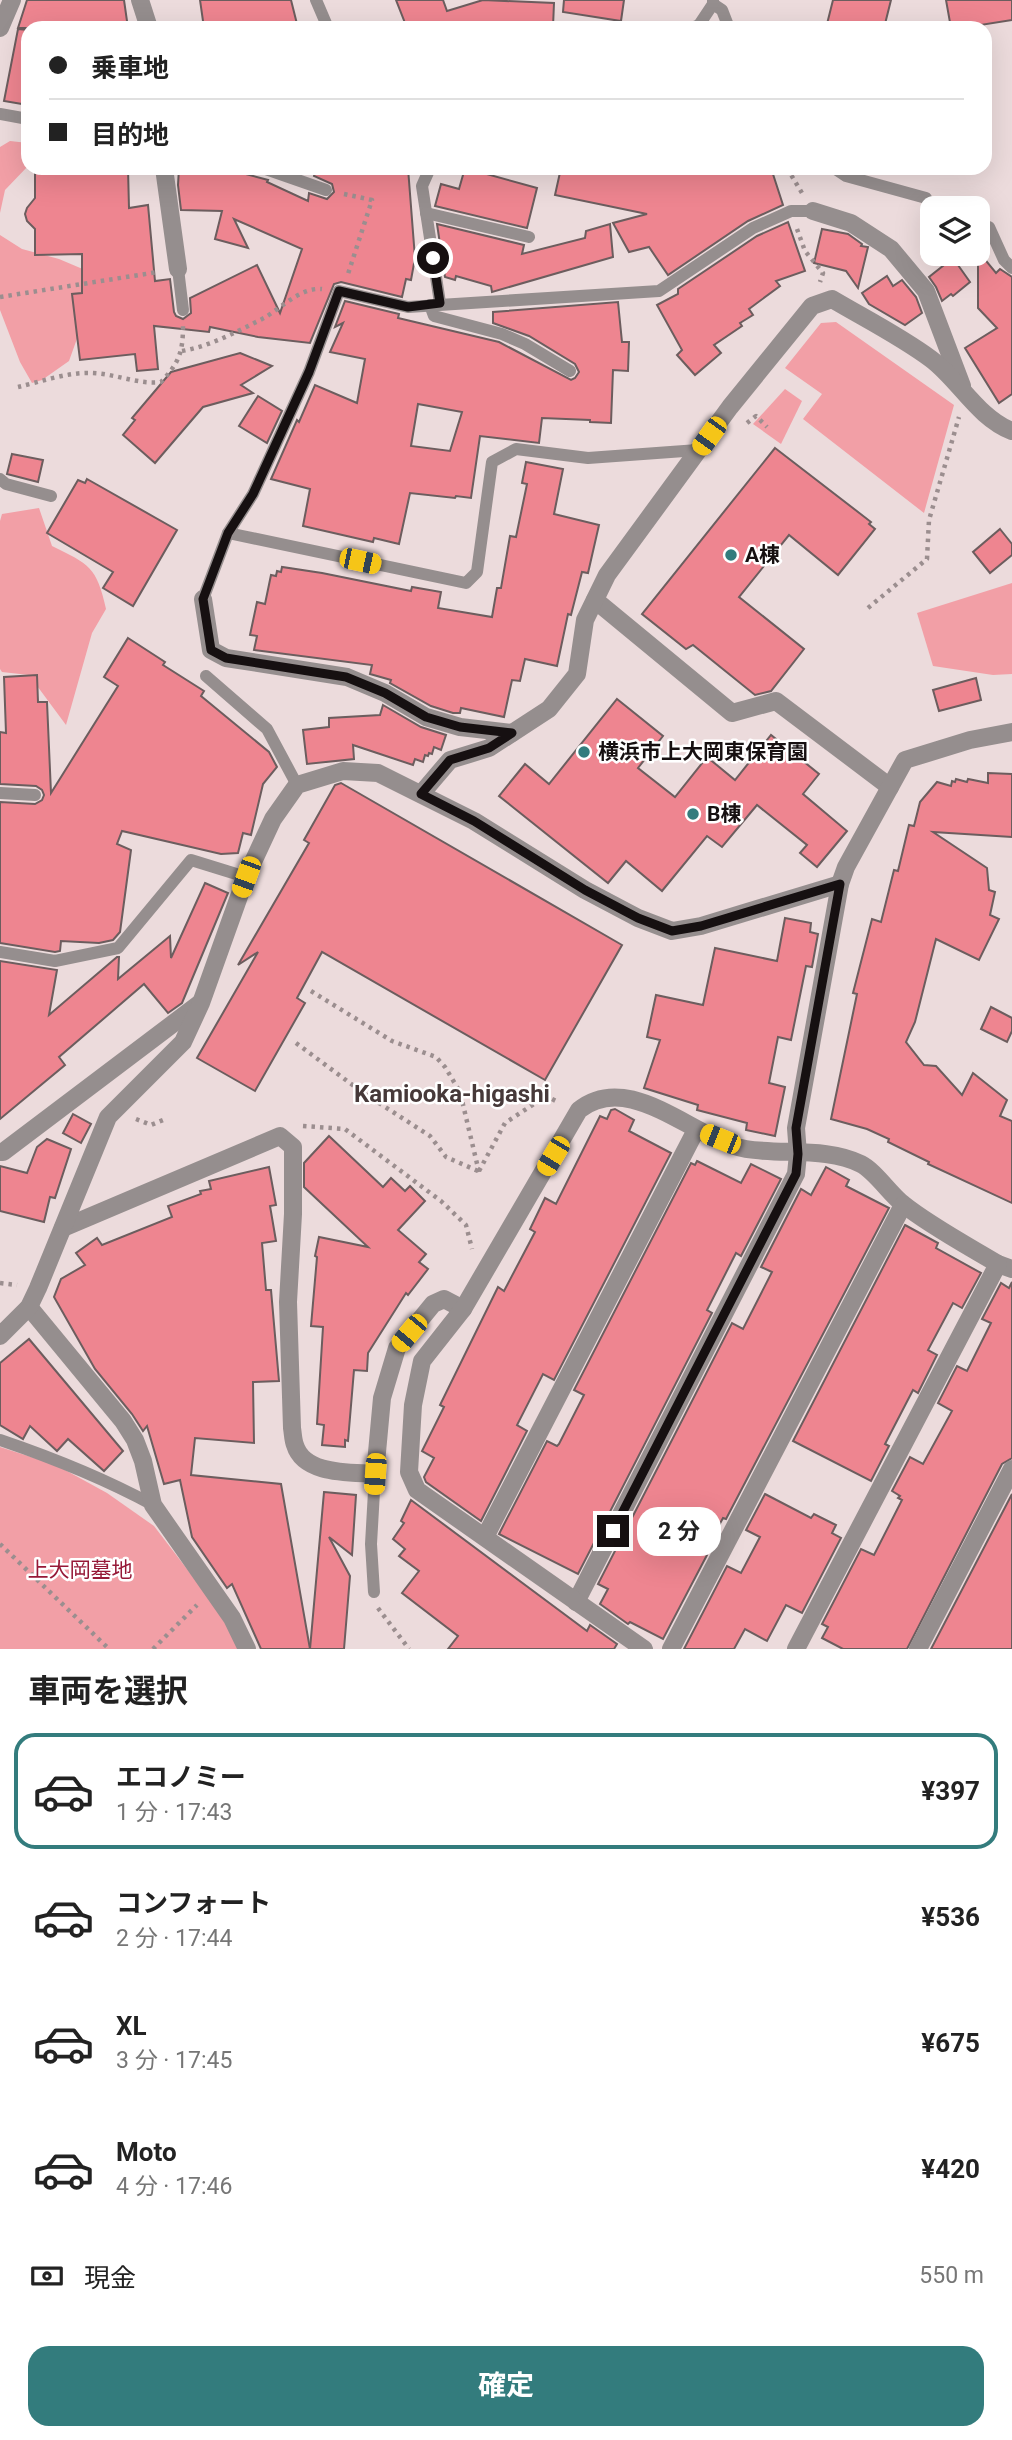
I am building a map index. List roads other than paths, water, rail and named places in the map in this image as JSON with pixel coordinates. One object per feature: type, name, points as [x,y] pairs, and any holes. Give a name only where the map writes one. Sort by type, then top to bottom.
[{"type":"street","points":[[0,28],[12,0]]},
{"type":"street","points":[[140,0],[147,21]]},
{"type":"street","points":[[165,175],[178,269]]},
{"type":"street","points":[[813,212],[851,223],[891,249],[926,291],[966,396]]},
{"type":"street","points":[[421,794],[450,760],[489,748],[549,709],[577,674],[585,620],[607,575],[730,407],[812,306],[832,299],[932,360],[966,396],[1009,426]]},
{"type":"street","points":[[203,599],[211,650],[226,658],[346,677],[385,693],[426,717],[460,727],[512,733]]},
{"type":"street","points":[[595,600],[733,713],[776,701],[890,787]]},
{"type":"street","points":[[576,1602],[796,1174],[796,1128],[840,884],[846,867],[905,761],[970,740],[1012,732]]},
{"type":"street","points":[[0,1336],[29,1307],[32,1287],[63,1228],[108,1117],[183,1042],[201,1003],[246,877],[273,819],[296,785],[344,771],[378,773],[474,821],[585,890],[638,918],[672,931],[701,926],[840,884]]},
{"type":"street","points":[[0,1152],[4,1152],[201,1003]]},
{"type":"street","points":[[644,1649],[416,1490],[410,1472],[413,1405],[422,1362],[463,1309],[579,1110],[591,1100],[628,1098],[647,1104],[696,1130],[743,1149],[798,1154],[817,1152],[862,1164],[903,1205],[1005,1266],[796,1649]]},
{"type":"street","points":[[485,1537],[696,1130]]},
{"type":"street","points":[[63,1228],[280,1136],[293,1147],[293,1214],[288,1302],[292,1429],[295,1448],[312,1465],[331,1471],[375,1474],[382,1398],[397,1348],[433,1304],[444,1299],[463,1309]]},
{"type":"street","points":[[671,1649],[903,1205]]},
{"type":"street","points":[[29,1307],[129,1431],[142,1461],[153,1505],[232,1618],[247,1649]]},
{"type":"street","points":[[918,1649],[1012,1469]]},
{"type":"lane","points":[[316,0],[325,21]]},
{"type":"lane","points":[[702,21],[716,5],[733,0]]},
{"type":"lane","points":[[716,5],[725,21]]},
{"type":"lane","points":[[0,114],[21,118]]},
{"type":"lane","points":[[283,175],[326,190]]},
{"type":"lane","points":[[427,175],[422,186],[434,316],[502,334],[525,344],[570,371]]},
{"type":"lane","points":[[844,175],[920,196]]},
{"type":"lane","points":[[203,599],[228,533],[253,494],[304,384],[339,291],[408,307],[659,290],[752,228],[791,211],[813,212]]},
{"type":"lane","points":[[426,213],[529,237]]},
{"type":"lane","points":[[990,229],[1004,260],[1012,268]]},
{"type":"lane","points":[[178,269],[183,310]]},
{"type":"lane","points":[[228,533],[466,583],[477,572],[492,463],[516,449],[588,458],[698,450]]},
{"type":"lane","points":[[0,479],[6,484],[51,496]]},
{"type":"lane","points":[[206,676],[267,729],[296,785]]},
{"type":"lane","points":[[0,793],[35,795]]},
{"type":"lane","points":[[0,952],[55,961],[118,948],[191,860],[246,877]]},
{"type":"lane","points":[[0,1440],[107,1480],[153,1505]]},
{"type":"lane","points":[[374,1591],[372,1544],[375,1474]]},
{"type":"place","name":"A棟","points":[[731,555]]},
{"type":"place","name":"横浜市上大岡東保育園","points":[[584,752]]},
{"type":"place","name":"B棟","points":[[693,814]]},
{"type":"district","name":"Kamiooka-higashi","points":[[452,1094]]},
{"type":"park label","name":"上大岡墓地","points":[[80,1570]]}]
